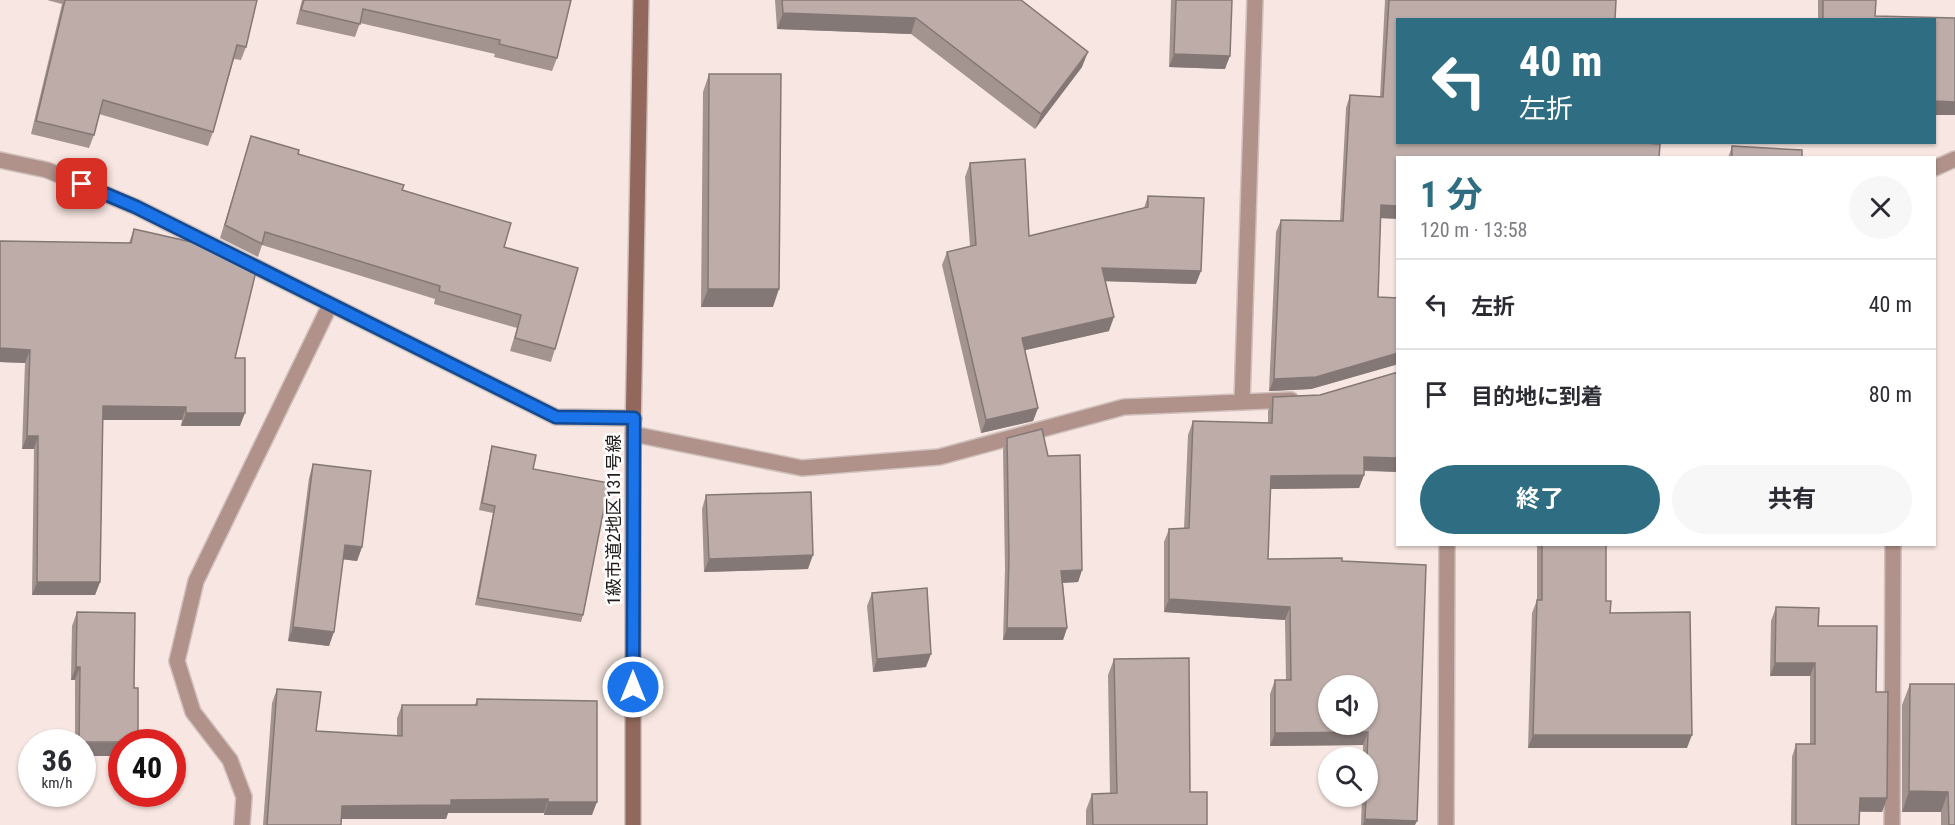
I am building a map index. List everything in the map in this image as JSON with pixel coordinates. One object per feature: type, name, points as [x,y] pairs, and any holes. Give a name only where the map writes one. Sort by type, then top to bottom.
[{"type":"street","name":"1級市道2地区131号線","points":[[633,825],[634,426],[641,0]]},
{"type":"street","points":[[1242,402],[1255,0]]},
{"type":"street","points":[[1936,168],[1955,159]]},
{"type":"street","points":[[0,160],[47,170],[136,207],[556,417],[634,426],[801,468],[939,457],[1124,407],[1302,400]]},
{"type":"street","points":[[242,825],[244,797],[230,760],[193,712],[177,661],[196,581],[330,304]]},
{"type":"street","points":[[1446,825],[1447,546]]},
{"type":"street","points":[[1892,825],[1893,546]]},
{"type":"building","points":[[65,0],[257,0],[246,47],[237,45],[213,132],[103,100],[94,135],[36,121]]},
{"type":"building","points":[[304,0],[571,0],[557,58],[499,44],[500,40],[363,9],[360,24],[301,10]]},
{"type":"building","points":[[782,0],[1021,0],[1088,52],[1041,114],[916,18],[783,13]]},
{"type":"building","points":[[1176,0],[1232,0],[1230,56],[1174,54]]},
{"type":"building","points":[[1389,0],[1616,0],[1615,18],[1396,18],[1396,144],[1660,144],[1659,156],[1396,156],[1396,206],[1381,205],[1378,297],[1396,298],[1396,354],[1316,377],[1274,379],[1281,220],[1343,221],[1350,95],[1383,97]]},
{"type":"building","points":[[1823,0],[1876,0],[1875,16],[1955,18],[1955,102],[1936,101],[1936,18],[1823,18]]},
{"type":"building","points":[[709,74],[781,74],[779,289],[708,289]]},
{"type":"building","points":[[251,136],[299,150],[298,154],[404,185],[402,190],[511,223],[504,247],[578,268],[555,349],[515,338],[521,315],[439,291],[440,286],[265,232],[262,244],[225,225]]},
{"type":"building","points":[[1732,146],[1802,150],[1802,156],[1732,156]]},
{"type":"building","points":[[1025,159],[1029,236],[1148,207],[1148,196],[1204,198],[1201,271],[1102,268],[1114,317],[1022,338],[1038,408],[986,420],[947,252],[976,245],[970,163]]},
{"type":"building","points":[[134,229],[218,248],[219,244],[258,263],[235,358],[245,358],[245,413],[186,413],[186,407],[103,406],[100,582],[37,582],[38,436],[27,436],[30,350],[0,348],[0,241],[131,243]]},
{"type":"building","points":[[1396,373],[1396,458],[1364,457],[1364,475],[1271,476],[1268,559],[1342,558],[1342,561],[1426,565],[1417,821],[1365,819],[1366,807],[1378,807],[1378,747],[1367,747],[1368,735],[1378,735],[1378,675],[1318,675],[1318,733],[1275,733],[1275,680],[1291,680],[1290,607],[1169,599],[1169,529],[1189,528],[1193,421],[1272,423],[1273,397],[1320,395]]},
{"type":"building","points":[[1042,429],[1048,456],[1080,455],[1082,570],[1061,571],[1067,628],[1007,628],[1009,557],[1007,438]]},
{"type":"building","points":[[492,446],[536,455],[533,469],[609,483],[583,615],[478,598],[495,506],[482,503]]},
{"type":"building","points":[[313,464],[371,471],[362,547],[345,545],[334,632],[293,627]]},
{"type":"building","points":[[811,492],[813,555],[709,559],[706,495]]},
{"type":"building","points":[[1542,546],[1606,546],[1606,601],[1611,601],[1610,613],[1690,612],[1692,735],[1533,735],[1537,600],[1542,600]]},
{"type":"building","points":[[927,588],[931,654],[877,659],[872,593]]},
{"type":"building","points":[[1776,607],[1819,608],[1818,626],[1877,626],[1876,692],[1888,692],[1887,798],[1860,798],[1859,825],[1796,825],[1796,744],[1815,744],[1815,663],[1775,663]]},
{"type":"building","points":[[77,612],[135,613],[134,688],[138,688],[138,729],[108,729],[108,742],[96,742],[96,729],[79,729],[80,667],[76,667]]},
{"type":"building","points":[[1189,658],[1190,792],[1207,792],[1207,825],[1093,825],[1092,794],[1117,793],[1114,659]]},
{"type":"building","points":[[1910,684],[1955,684],[1955,825],[1949,825],[1948,792],[1909,791]]},
{"type":"building","points":[[277,689],[321,692],[316,731],[402,736],[402,705],[477,705],[477,699],[597,701],[597,802],[548,802],[548,799],[451,800],[451,805],[342,806],[341,825],[267,825]]},
{"type":"route","points":[[82,184],[136,207],[556,417],[634,418],[633,687]]}]
